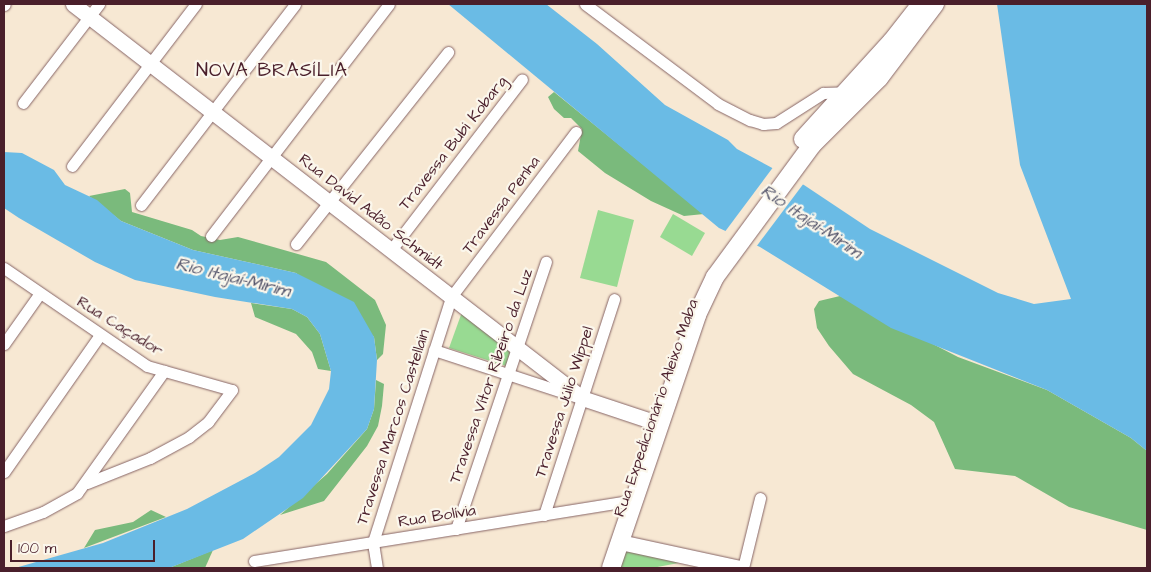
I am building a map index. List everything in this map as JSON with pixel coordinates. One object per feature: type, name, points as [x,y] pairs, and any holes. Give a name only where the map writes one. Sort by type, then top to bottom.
[{"type":"main road","name":"Rua David Adão Schmidt","points":[[73,4],[582,398],[655,422]]},
{"type":"main road","points":[[808,142],[846,92],[895,48],[921,4]]},
{"type":"main road","points":[[808,142],[935,4]]},
{"type":"main road","name":"Rua Expedicionário Aleixo Maba","points":[[602,568],[624,502],[699,308],[722,256],[808,142]]},
{"type":"main road","name":"Rua Expedicionário Aleixo Maba","points":[[612,568],[655,422]]},
{"type":"main road","points":[[620,542],[742,568]]},
{"type":"main road","points":[[705,568],[725,565]]},
{"type":"street","points":[[23,103],[99,4]]},
{"type":"street","points":[[72,166],[196,4]]},
{"type":"street","points":[[141,205],[294,4]]},
{"type":"street","points":[[211,236],[389,4]]},
{"type":"street","points":[[585,4],[718,104],[750,120],[776,123],[824,93],[846,92]]},
{"type":"street","points":[[296,244],[448,52]]},
{"type":"street","name":"Travessa Bubi Kobarg","points":[[391,250],[522,79]]},
{"type":"street","name":"Travessa Penha","points":[[452,297],[576,132]]},
{"type":"street","name":"Travessa Vítor Ribeiro da Luz","points":[[456,529],[546,262]]},
{"type":"street","name":"Rua Caçador","points":[[4,268],[147,366],[232,390],[208,422],[189,437],[150,458],[87,483]]},
{"type":"street","points":[[4,344],[40,293]]},
{"type":"street","name":"Travessa Marcos Castellain","points":[[377,568],[374,542],[452,297]]},
{"type":"street","name":"Travessa Júlio Wippel","points":[[544,515],[614,299]]},
{"type":"street","points":[[4,472],[100,335]]},
{"type":"street","points":[[434,350],[582,398]]},
{"type":"street","points":[[4,526],[62,503],[87,483],[164,370]]},
{"type":"street","points":[[742,568],[760,498]]},
{"type":"street","name":"Rua Bolívia","points":[[254,561],[624,502]]},
{"type":"green space","points":[[554,92],[704,214],[684,216],[651,201],[605,173],[578,151],[582,129],[571,118],[564,118],[554,109],[548,97]]},
{"type":"green space","points":[[125,189],[130,193],[132,212],[192,230],[201,236],[220,240],[238,237],[326,262],[375,300],[386,325],[383,354],[377,360],[374,337],[296,273],[193,250],[121,221],[89,196]]},
{"type":"green space","points":[[598,210],[634,220],[617,287],[580,278]]},
{"type":"green space","points":[[673,214],[705,233],[692,256],[660,237]]},
{"type":"green space","points":[[840,296],[958,357],[1047,390],[1131,438],[1147,451],[1147,530],[1069,507],[1015,476],[955,469],[934,422],[911,405],[853,374],[829,346],[817,328],[814,309],[819,301]]},
{"type":"green space","points":[[251,303],[292,309],[307,317],[320,334],[331,371],[318,369],[312,352],[296,334],[255,317]]},
{"type":"green space","points":[[462,312],[512,349],[506,366],[449,348]]},
{"type":"green space","points":[[376,380],[384,384],[382,406],[378,426],[367,446],[324,501],[280,515],[327,474],[367,429],[374,409]]},
{"type":"green space","points":[[151,510],[166,517],[84,548],[95,530],[133,522]]},
{"type":"green space","points":[[213,550],[205,568],[169,568]]},
{"type":"green space","points":[[624,550],[684,562],[652,568],[619,568]]},
{"type":"water","name":"Rio Itajaí-Mirim","points":[[448,4],[546,4],[597,44],[665,105],[728,140],[737,149],[804,185],[870,229],[998,293],[1034,304],[1071,299],[1020,165],[997,4],[1147,4],[1147,451],[1131,438],[1047,390],[891,328],[760,247],[719,228]]},
{"type":"water","name":"Rio Itajaí-Mirim","points":[[4,152],[22,153],[54,170],[65,185],[97,200],[121,221],[193,250],[296,273],[354,302],[374,337],[377,360],[374,409],[367,429],[303,498],[243,539],[169,568],[15,568],[103,543],[187,509],[255,473],[279,457],[311,425],[329,389],[331,371],[320,334],[307,317],[292,309],[215,297],[135,280],[95,262],[4,208]]},
{"type":"pier","points":[[774,166],[804,183],[756,247],[724,233]]},
{"type":"district","name":"NOVA BRASÍLIA","points":[[272,71]]}]
